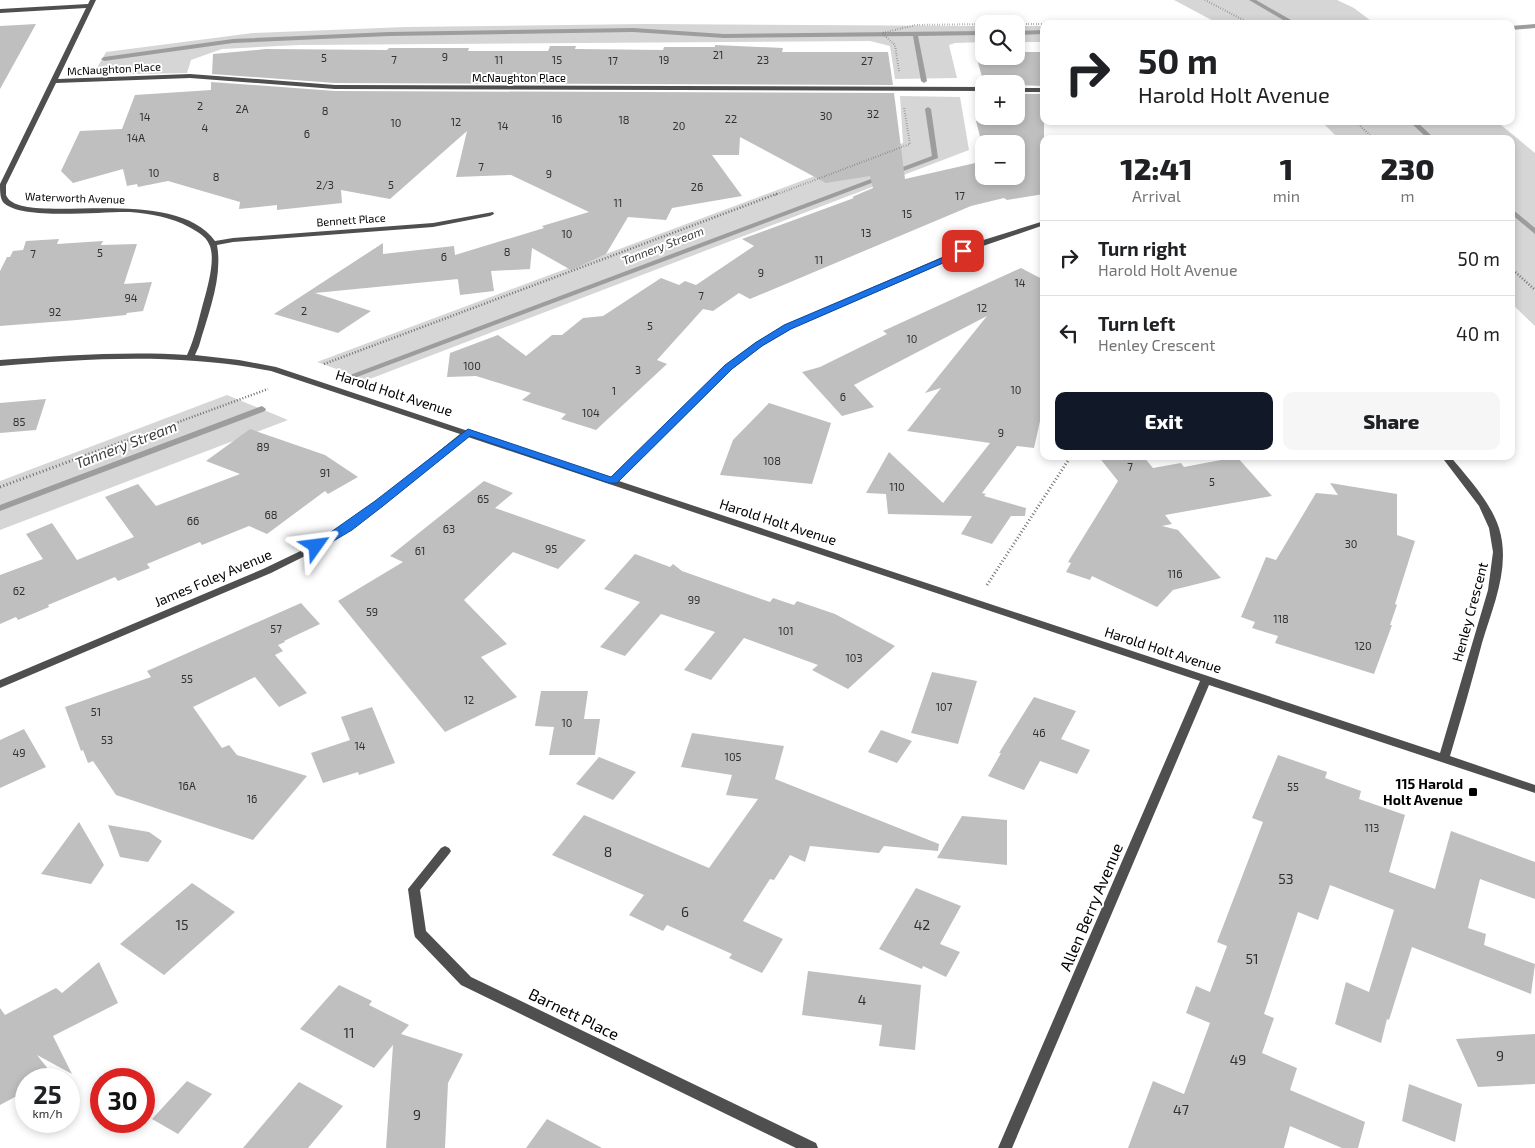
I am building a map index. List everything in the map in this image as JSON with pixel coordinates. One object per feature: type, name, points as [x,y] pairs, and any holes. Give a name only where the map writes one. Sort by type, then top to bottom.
[{"type":"street","points":[[0,11],[91,3]]},
{"type":"street","name":"Waterworth Avenue","points":[[91,3],[1,192],[7,203],[15,207],[36,210],[122,211],[167,215],[194,226],[204,233],[213,244]]},
{"type":"street","name":"McNaughton Place","points":[[54,81],[182,76],[335,87],[975,89]]},
{"type":"street","points":[[1025,90],[1040,90]]},
{"type":"street","name":"Bennett Place","points":[[213,244],[234,240],[433,225],[490,214]]},
{"type":"street","points":[[613,481],[729,367],[759,344],[788,327],[980,244],[1040,224]]},
{"type":"street","points":[[190,356],[195,346],[213,272],[215,262],[213,244]]},
{"type":"street","name":"Harold Holt Avenue","points":[[0,363],[114,355],[190,356],[246,363],[301,377],[1535,789]]},
{"type":"street","name":"James Foley Avenue","points":[[0,684],[267,571],[316,546],[348,527],[379,504],[468,432]]},
{"type":"street","name":"Henley Crescent","points":[[1444,758],[1498,563],[1497,539],[1488,512],[1448,460]]},
{"type":"street","name":"Allen Berry Avenue","points":[[1006,1148],[1206,679]]},
{"type":"street","name":"Barnett Place","points":[[445,851],[414,890],[420,933],[466,981],[811,1148]]},
{"type":"path","points":[[1205,0],[1243,20]]},
{"type":"path","points":[[899,71],[895,45],[884,38],[882,33],[916,25],[975,24]]},
{"type":"path","points":[[1025,24],[1040,24]]},
{"type":"path","points":[[0,487],[301,377],[327,363],[910,144],[904,106]]},
{"type":"path","points":[[1359,125],[1370,135]]},
{"type":"path","points":[[1515,272],[1535,290]]},
{"type":"path","points":[[976,602],[1068,460]]},
{"type":"shaded area","points":[[1174,0],[1337,0],[1354,8],[1370,20],[1212,20]]},
{"type":"shaded area","points":[[645,24],[975,26],[975,42],[949,45],[957,78],[895,79],[890,46],[870,41],[299,45],[222,49],[191,60],[187,73],[93,75],[106,52],[253,33],[406,27]]},
{"type":"shaded area","points":[[1025,26],[1040,26],[1040,42],[1025,42]]},
{"type":"shaded area","points":[[900,96],[960,97],[969,150],[367,380],[317,362],[903,143]]},
{"type":"shaded area","points":[[1325,125],[1501,125],[1513,135],[1335,135]]},
{"type":"shaded area","points":[[1515,137],[1535,153],[1535,326],[1515,307]]},
{"type":"shaded area","points":[[227,395],[288,420],[0,530],[0,481]]},
{"type":"building","points":[[36,24],[0,89],[0,26]]},
{"type":"building","points":[[715,45],[783,48],[782,52],[888,52],[893,85],[335,83],[212,74],[213,54],[266,49],[387,50],[389,48],[469,48],[468,51],[548,51],[550,46],[576,46],[575,49],[663,50],[664,47],[715,47]]},
{"type":"building","points":[[1025,52],[1040,52],[1040,86],[1025,85],[1025,75],[981,75],[979,65],[1025,65]]},
{"type":"building","points":[[211,82],[335,91],[894,93],[905,179],[975,163],[975,185],[1025,185],[1025,135],[980,135],[977,125],[1025,125],[1025,94],[1040,94],[1040,125],[1044,125],[1044,135],[1040,135],[1040,195],[1007,200],[1004,198],[971,206],[750,299],[739,293],[713,311],[703,309],[657,360],[667,364],[596,430],[561,419],[566,414],[522,400],[531,393],[476,376],[447,377],[450,353],[498,335],[526,356],[552,335],[562,335],[583,318],[603,316],[661,278],[679,285],[685,281],[696,285],[754,246],[742,239],[854,198],[852,197],[873,188],[870,176],[826,183],[740,137],[739,155],[712,155],[742,196],[672,208],[666,220],[628,217],[606,254],[571,270],[532,248],[530,269],[491,271],[494,291],[460,295],[458,279],[315,293],[371,311],[338,333],[274,314],[383,243],[383,254],[454,246],[455,255],[589,212],[511,175],[456,177],[467,131],[390,199],[341,190],[342,203],[277,210],[277,205],[239,209],[240,202],[168,181],[138,187],[137,184],[127,186],[123,169],[73,183],[61,171],[80,131],[122,129],[135,95],[211,90]]},
{"type":"building","points":[[59,239],[57,244],[103,241],[101,245],[137,244],[124,284],[152,282],[143,311],[127,313],[126,315],[0,326],[0,271],[7,257],[10,257],[13,251],[23,250],[26,241]]},
{"type":"building","points":[[1021,268],[1040,278],[1040,421],[1034,448],[1017,446],[982,493],[986,494],[984,496],[1026,508],[1025,516],[1011,516],[992,544],[961,534],[972,516],[888,514],[886,494],[866,493],[889,452],[943,503],[990,443],[907,431],[941,388],[925,393],[987,316],[854,385],[874,407],[842,416],[802,372],[820,367],[887,334],[883,331]]},
{"type":"building","points":[[46,399],[36,430],[0,433],[0,403]]},
{"type":"building","points":[[769,403],[831,423],[812,484],[720,475],[733,440]]},
{"type":"building","points":[[250,429],[325,455],[358,477],[328,494],[325,491],[267,534],[249,526],[202,545],[200,542],[147,564],[150,568],[118,581],[115,577],[48,605],[49,607],[18,620],[16,617],[0,624],[0,575],[43,559],[26,534],[52,523],[77,560],[134,537],[105,497],[138,484],[156,506],[240,474],[206,461]]},
{"type":"building","points":[[1101,460],[1146,460],[1153,468],[1181,463],[1184,467],[1221,460],[1240,460],[1272,496],[1165,515],[1172,524],[1162,526],[1178,530],[1221,578],[1173,590],[1157,607],[1092,576],[1090,580],[1066,572],[1071,563],[1068,562],[1118,481]]},
{"type":"building","points":[[484,481],[513,493],[495,508],[586,540],[558,569],[513,552],[464,600],[507,644],[481,657],[517,697],[445,732],[338,601],[403,562],[390,556]]},
{"type":"building","points":[[1330,483],[1397,494],[1397,535],[1415,541],[1395,604],[1397,605],[1390,625],[1392,625],[1374,674],[1275,643],[1278,636],[1252,628],[1255,622],[1241,617],[1266,557],[1276,560],[1316,493],[1338,495]]},
{"type":"building","points":[[635,554],[670,567],[673,564],[682,571],[770,602],[773,598],[794,605],[797,601],[835,614],[895,646],[848,689],[812,670],[818,665],[744,638],[711,680],[684,670],[715,632],[661,614],[625,656],[600,647],[640,602],[604,589]]},
{"type":"building","points":[[301,603],[320,624],[278,645],[283,651],[275,655],[307,693],[279,707],[255,677],[193,707],[222,748],[229,745],[237,755],[307,776],[253,840],[116,795],[93,761],[88,763],[83,750],[81,751],[65,707],[151,677],[147,671]]},
{"type":"building","points":[[932,672],[977,681],[958,744],[911,733]]},
{"type":"building","points":[[541,691],[588,691],[584,719],[600,719],[595,755],[549,755],[554,727],[535,726]]},
{"type":"building","points":[[1034,697],[1076,711],[1061,739],[1090,750],[1077,774],[1040,761],[1024,790],[988,776],[1001,753],[999,753]]},
{"type":"building","points":[[372,707],[395,763],[359,775],[358,772],[323,783],[311,753],[350,740],[341,717]]},
{"type":"building","points":[[24,729],[46,767],[0,788],[0,740]]},
{"type":"building","points":[[881,730],[912,741],[897,763],[868,752]]},
{"type":"building","points":[[692,733],[784,746],[775,779],[939,844],[938,851],[884,846],[879,853],[810,846],[805,862],[790,855],[774,880],[770,879],[743,921],[783,939],[762,973],[729,958],[732,954],[667,925],[663,931],[629,915],[644,895],[552,855],[584,815],[709,868],[758,799],[726,795],[732,775],[681,767]]},
{"type":"building","points":[[1278,755],[1327,772],[1325,778],[1361,791],[1359,799],[1405,815],[1389,872],[1435,889],[1451,831],[1535,862],[1535,899],[1480,879],[1468,928],[1486,934],[1484,945],[1535,964],[1531,994],[1412,947],[1389,1020],[1387,1019],[1381,1043],[1335,1024],[1346,982],[1369,992],[1394,910],[1330,885],[1318,920],[1298,912],[1264,1014],[1274,1018],[1262,1053],[1297,1068],[1290,1090],[1365,1122],[1358,1148],[1342,1148],[1290,1126],[1284,1148],[1128,1148],[1153,1081],[1184,1094],[1210,1023],[1186,1013],[1196,986],[1210,992],[1227,946],[1217,942],[1263,822],[1252,818]]},
{"type":"building","points":[[599,757],[636,772],[613,800],[576,784]]},
{"type":"building","points":[[962,816],[1007,820],[1007,865],[937,858]]},
{"type":"building","points":[[79,822],[104,865],[91,884],[41,874]]},
{"type":"building","points":[[108,825],[149,832],[162,841],[148,862],[120,857]]},
{"type":"building","points":[[192,883],[235,912],[164,975],[120,944]]},
{"type":"building","points":[[916,888],[961,906],[940,944],[960,952],[946,977],[923,966],[922,969],[879,949]]},
{"type":"building","points":[[99,962],[118,1003],[53,1036],[69,1068],[61,1068],[37,1055],[47,1068],[15,1068],[15,1097],[0,1105],[0,1008],[5,1015],[56,988],[62,993]]},
{"type":"building","points":[[808,971],[921,985],[915,1050],[879,1046],[882,1025],[802,1015]]},
{"type":"building","points":[[339,985],[372,1001],[369,1005],[409,1025],[401,1034],[463,1054],[448,1083],[445,1148],[386,1148],[393,1045],[374,1068],[300,1029]]},
{"type":"building","points":[[1535,1034],[1535,1084],[1478,1087],[1456,1039]]},
{"type":"building","points":[[187,1081],[212,1094],[178,1134],[155,1121],[155,1116]]},
{"type":"building","points":[[299,1082],[343,1106],[308,1148],[243,1148]]},
{"type":"building","points":[[1409,1084],[1462,1104],[1455,1142],[1402,1121]]},
{"type":"building","points":[[547,1119],[602,1148],[526,1148]]},
{"type":"waterway","points":[[1252,0],[1288,20]]},
{"type":"waterway","name":"Tannery Stream","points":[[1515,28],[1535,26]]},
{"type":"waterway","points":[[104,59],[233,41],[389,34],[633,30],[724,36],[915,34]]},
{"type":"waterway","name":"Tannery Stream","points":[[1025,33],[1040,32]]},
{"type":"waterway","name":"Tannery Stream","points":[[915,34],[975,33]]},
{"type":"waterway","name":"Tannery Stream","points":[[915,34],[924,81]]},
{"type":"waterway","name":"Tannery Stream","points":[[354,375],[936,157],[928,109]]},
{"type":"waterway","points":[[1416,125],[1428,135]]},
{"type":"waterway","points":[[1515,214],[1535,232]]},
{"type":"waterway","name":"Tannery Stream","points":[[0,508],[262,409]]},
{"type":"place","name":"115 Harold Holt Avenue","points":[[1473,792]]},
{"type":"route","points":[[316,546],[348,527],[379,504],[468,432],[613,481],[729,367],[759,344],[788,327],[963,251]]}]
